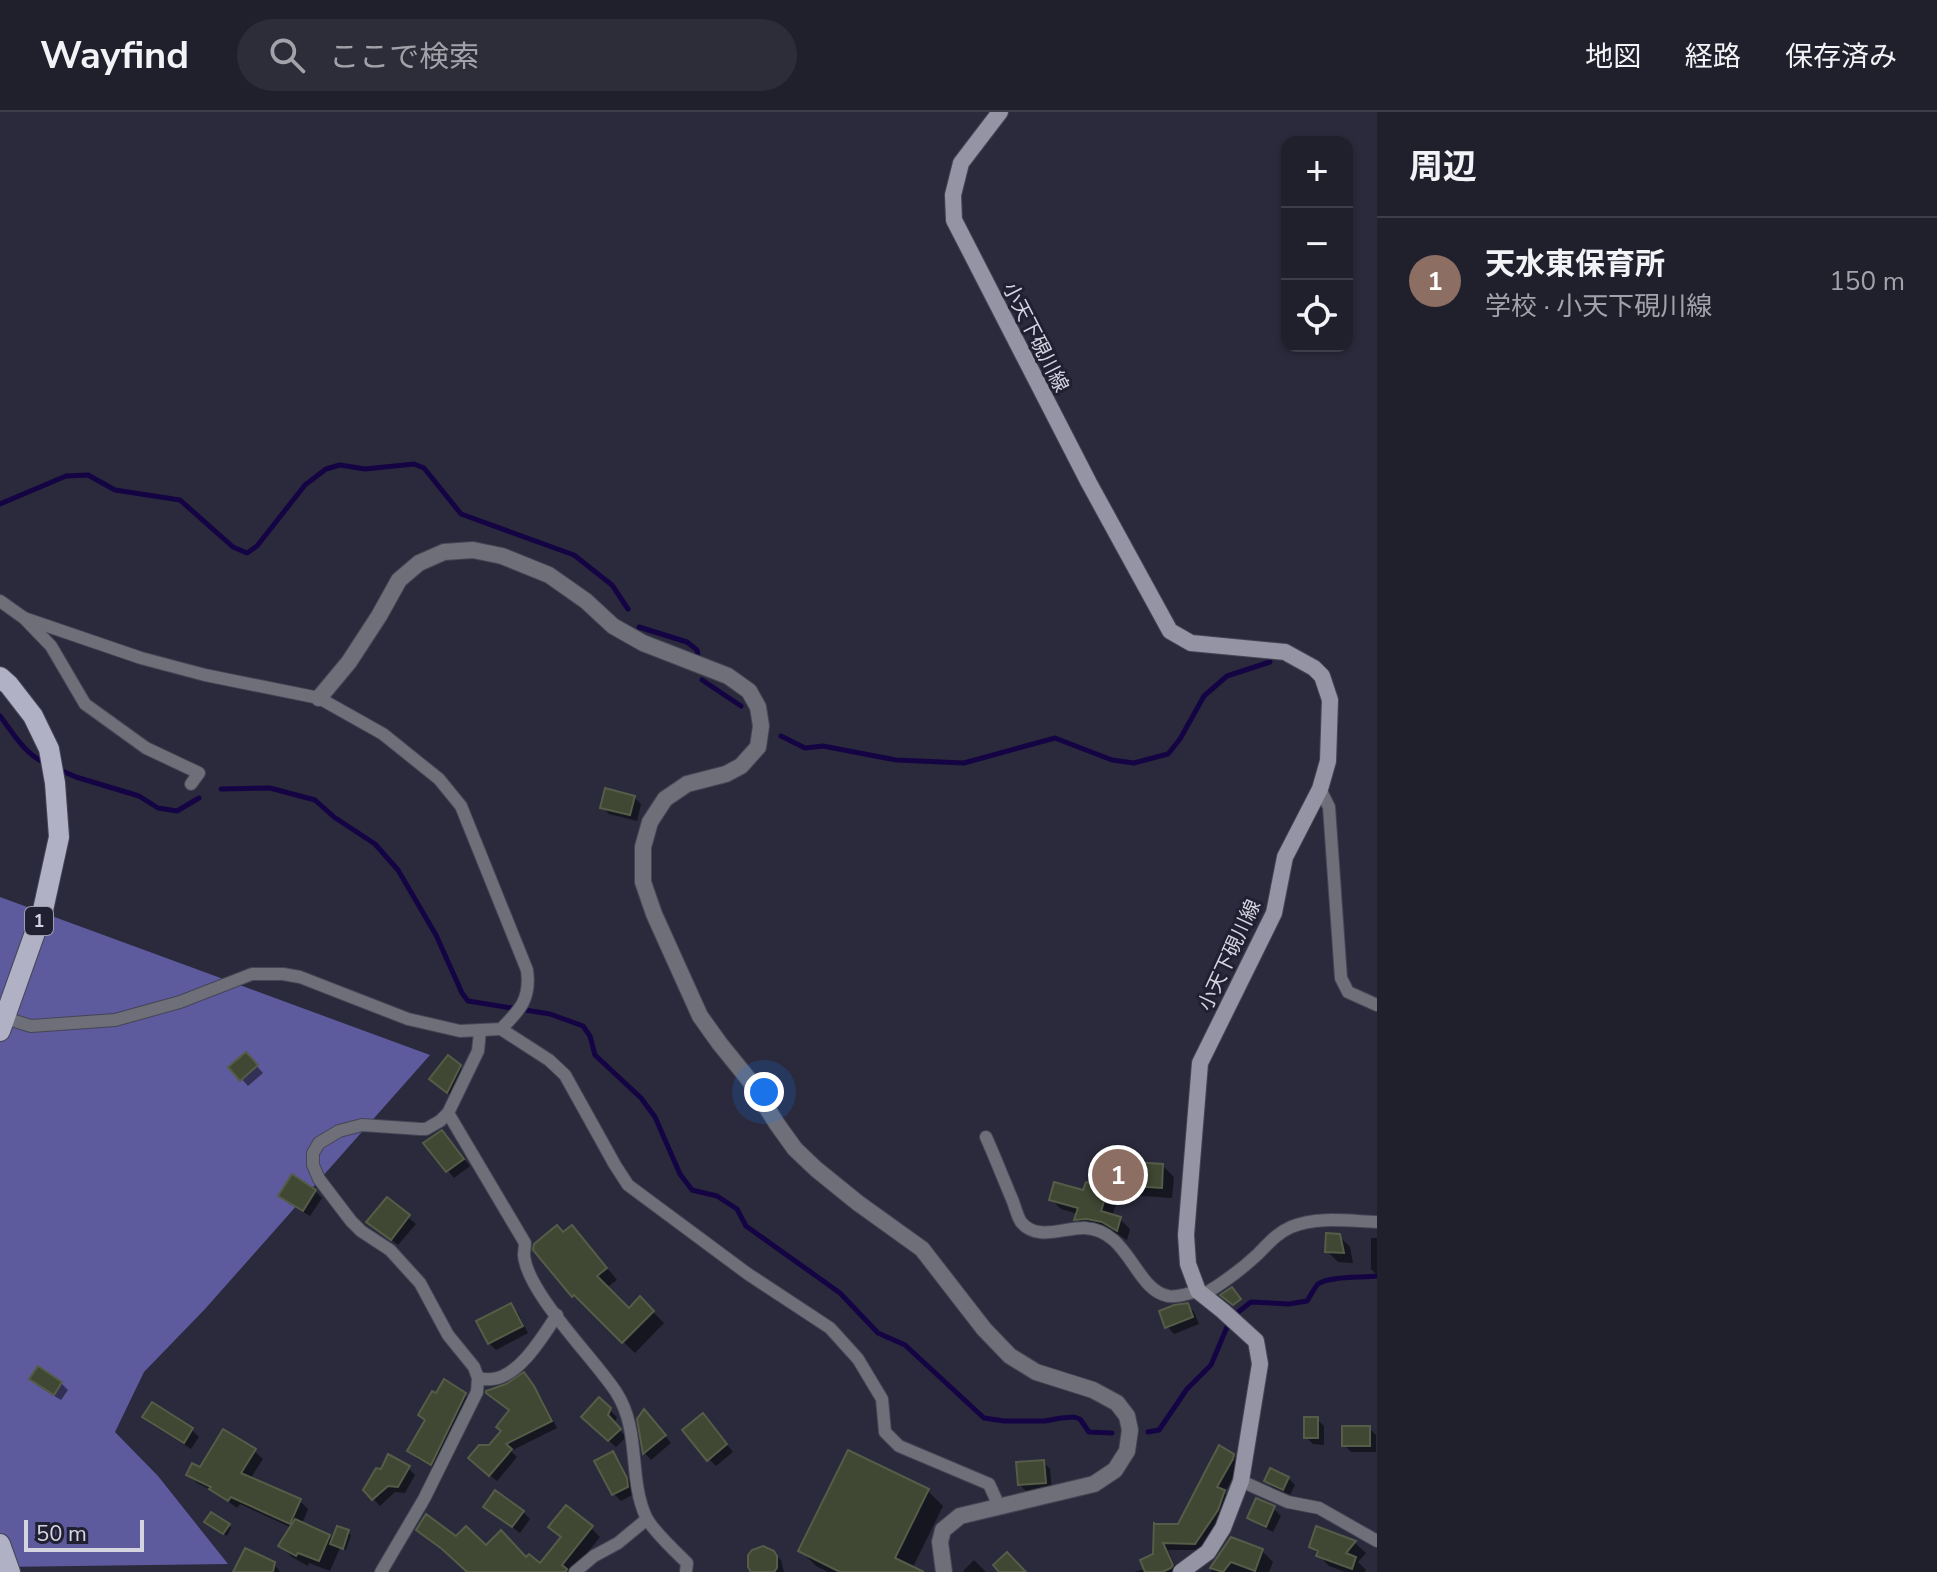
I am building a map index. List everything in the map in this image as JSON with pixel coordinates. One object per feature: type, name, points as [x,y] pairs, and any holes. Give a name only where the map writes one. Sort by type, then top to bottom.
[{"type":"main road","name":"小天下硯川線","points":[[1000,112],[961,163],[953,195],[954,220],[1089,483],[1170,631],[1191,643],[1285,652],[1322,676],[1330,700],[1328,761],[1320,789],[1285,857],[1274,913],[1200,1063],[1186,1235],[1188,1264],[1200,1293]]},
{"type":"main road","name":"1","points":[[0,677],[33,716],[49,749],[59,837],[43,910],[2,1024]]},
{"type":"main road","points":[[1181,1572],[1208,1552],[1223,1528],[1241,1481],[1260,1364],[1256,1341],[1200,1293]]},
{"type":"main road","points":[[0,1544],[10,1572]]},
{"type":"street","points":[[319,698],[349,662],[399,580],[419,563],[444,552],[473,550],[502,556],[549,575],[586,601],[613,626],[643,643],[728,676],[749,691],[758,707],[761,726],[758,747],[741,766],[726,774],[687,784],[665,799],[650,822],[643,847],[643,882],[654,914],[700,1016],[750,1081],[795,1149],[858,1203],[922,1249],[984,1329],[1010,1356],[1036,1372],[1093,1390],[1117,1403],[1127,1416],[1130,1430],[1127,1451],[1115,1470],[1094,1484],[960,1516],[943,1530],[940,1542],[944,1572]]},
{"type":"street","points":[[0,601],[24,618],[51,646],[85,704],[146,748],[199,773],[191,784]]},
{"type":"street","points":[[24,618],[141,658],[205,675],[319,698],[383,734],[439,779],[461,806],[527,970],[529,986],[519,1010],[501,1029]]},
{"type":"street","points":[[1320,789],[1329,807],[1341,978],[1348,992],[1377,1005]]},
{"type":"street","points":[[2,1024],[31,1026],[115,1020],[180,1002],[252,974],[283,974],[300,977],[408,1019],[460,1031],[501,1029],[549,1060],[565,1075],[628,1185],[748,1274],[830,1328],[858,1359],[882,1399],[885,1432],[899,1446],[989,1484],[999,1506]]},
{"type":"street","points":[[381,1572],[424,1499],[477,1392],[478,1378],[474,1367],[448,1335],[420,1283],[390,1250],[351,1221],[319,1179],[313,1165],[313,1153],[319,1143],[339,1131],[362,1125],[426,1129],[440,1121],[448,1113],[478,1051],[480,1031]]},
{"type":"street","points":[[448,1113],[525,1243],[524,1256],[532,1279],[617,1393],[629,1417],[639,1492],[647,1519],[687,1563],[686,1572]]},
{"type":"street","points":[[986,1137],[1022,1223],[1038,1232],[1086,1228],[1105,1234],[1123,1249],[1154,1289],[1166,1296],[1200,1293],[1226,1281],[1290,1227],[1316,1220],[1377,1222]]},
{"type":"street","points":[[478,1378],[495,1380],[513,1370],[529,1355],[557,1315]]},
{"type":"street","points":[[1241,1481],[1288,1502],[1319,1508],[1377,1541]]},
{"type":"street","points":[[575,1572],[647,1519]]},
{"type":"shaded area","points":[[0,897],[430,1055],[205,1309],[144,1372],[115,1432],[158,1476],[228,1564],[0,1567]]},
{"type":"building","points":[[605,788],[635,796],[630,815],[600,808]]},
{"type":"building","points":[[246,1052],[258,1065],[240,1081],[228,1067]]},
{"type":"building","points":[[448,1055],[461,1065],[447,1093],[429,1079]]},
{"type":"building","points":[[442,1130],[464,1159],[446,1172],[423,1143]]},
{"type":"building","points":[[1105,1160],[1163,1164],[1162,1188],[1103,1184]]},
{"type":"building","points":[[292,1174],[316,1190],[303,1211],[278,1196]]},
{"type":"building","points":[[1054,1182],[1083,1190],[1086,1182],[1108,1189],[1101,1211],[1121,1217],[1117,1231],[1102,1222],[1074,1220],[1078,1208],[1049,1200]]},
{"type":"building","points":[[387,1197],[410,1215],[391,1240],[366,1222]]},
{"type":"building","points":[[557,1225],[563,1232],[572,1225],[607,1268],[597,1276],[629,1308],[640,1296],[654,1311],[622,1343],[574,1295],[572,1297],[533,1250],[534,1244]]},
{"type":"building","points":[[1326,1233],[1340,1234],[1344,1253],[1325,1252]]},
{"type":"building","points":[[1232,1287],[1241,1299],[1233,1305],[1220,1295]]},
{"type":"building","points":[[511,1303],[523,1326],[488,1344],[476,1321]]},
{"type":"building","points":[[1188,1303],[1193,1317],[1165,1328],[1159,1311]]},
{"type":"building","points":[[38,1366],[62,1382],[54,1395],[29,1379]]},
{"type":"building","points":[[524,1372],[552,1421],[506,1444],[512,1449],[489,1476],[468,1458],[479,1445],[489,1445],[501,1431],[496,1427],[509,1410],[486,1391],[506,1384]]},
{"type":"building","points":[[444,1379],[466,1393],[431,1465],[407,1451],[425,1420],[418,1415],[432,1391],[436,1393]]},
{"type":"building","points":[[599,1397],[611,1408],[608,1415],[621,1429],[608,1441],[581,1417]]},
{"type":"building","points":[[152,1402],[193,1428],[184,1443],[142,1417]]},
{"type":"building","points":[[644,1409],[666,1435],[643,1454],[637,1419]]},
{"type":"building","points":[[703,1413],[727,1444],[707,1461],[682,1430]]},
{"type":"building","points":[[1304,1417],[1318,1417],[1318,1438],[1304,1438]]},
{"type":"building","points":[[1342,1426],[1370,1426],[1370,1446],[1342,1446]]},
{"type":"building","points":[[223,1429],[256,1449],[241,1473],[301,1499],[290,1524],[231,1497],[228,1501],[209,1489],[211,1487],[186,1475],[192,1463],[200,1467]]},
{"type":"building","points":[[1219,1445],[1234,1454],[1217,1487],[1225,1490],[1218,1510],[1195,1544],[1163,1543],[1173,1565],[1171,1568],[1162,1572],[1145,1572],[1140,1560],[1153,1554],[1154,1522],[1178,1524]]},
{"type":"building","points":[[848,1450],[929,1489],[895,1558],[924,1572],[840,1572],[798,1551]]},
{"type":"building","points":[[613,1451],[627,1478],[628,1487],[612,1495],[594,1461]]},
{"type":"building","points":[[388,1454],[410,1466],[398,1487],[388,1486],[372,1500],[363,1490],[376,1468],[381,1469]]},
{"type":"building","points":[[1044,1460],[1046,1483],[1018,1485],[1016,1462]]},
{"type":"building","points":[[1270,1468],[1289,1477],[1283,1490],[1264,1481]]},
{"type":"building","points":[[495,1490],[524,1511],[512,1527],[483,1507]]},
{"type":"building","points":[[1256,1498],[1275,1506],[1266,1527],[1247,1518]]},
{"type":"building","points":[[566,1505],[593,1526],[562,1565],[566,1572],[467,1572],[416,1530],[426,1514],[456,1536],[466,1526],[486,1545],[501,1530],[526,1557],[529,1554],[540,1563],[561,1537],[548,1527]]},
{"type":"building","points":[[211,1512],[230,1524],[223,1534],[204,1522]]},
{"type":"building","points":[[295,1519],[330,1535],[319,1561],[298,1553],[296,1556],[278,1546]]},
{"type":"building","points":[[337,1526],[349,1530],[343,1549],[330,1544]]},
{"type":"building","points":[[1316,1526],[1356,1541],[1346,1553],[1356,1557],[1352,1569],[1316,1556],[1318,1551],[1309,1547]]},
{"type":"building","points":[[1231,1537],[1263,1549],[1255,1571],[1231,1562],[1223,1572],[1210,1568]]},
{"type":"building","points":[[763,1546],[774,1551],[777,1568],[774,1572],[751,1572],[748,1555]]},
{"type":"building","points":[[245,1548],[275,1562],[273,1572],[233,1572]]},
{"type":"building","points":[[1007,1552],[1026,1572],[999,1572],[993,1565]]},
{"type":"waterway","points":[[0,504],[66,476],[88,475],[115,490],[180,500],[233,547],[247,553],[257,546],[305,485],[326,469],[340,465],[365,469],[414,464],[424,468],[461,514],[574,555],[612,585],[628,609]]},
{"type":"waterway","points":[[639,627],[687,642],[697,650],[698,656]]},
{"type":"waterway","points":[[781,736],[805,748],[823,746],[896,760],[964,763],[1055,738],[1112,760],[1134,763],[1168,754],[1204,696],[1227,676],[1270,662]]},
{"type":"waterway","points":[[702,680],[741,706]]},
{"type":"waterway","points":[[0,716],[26,750],[47,764]]},
{"type":"waterway","points":[[60,770],[139,796],[158,808],[177,811],[199,798]]},
{"type":"waterway","points":[[221,789],[270,788],[315,800],[334,817],[375,844],[398,870],[436,935],[468,1001],[550,1014],[583,1026],[590,1036],[595,1055],[641,1098],[655,1117],[680,1174],[692,1190],[717,1196],[737,1209],[746,1226],[840,1293],[878,1333],[905,1345],[984,1418],[1045,1421],[1074,1417],[1080,1419],[1089,1432],[1112,1433]]},
{"type":"waterway","points":[[1237,1313],[1251,1302],[1289,1304],[1307,1301],[1323,1281],[1377,1276]]},
{"type":"waterway","points":[[1148,1432],[1159,1430],[1187,1389],[1211,1365],[1227,1327]]},
{"type":"place","name":"天水東保育所","points":[[1118,1175]]}]
